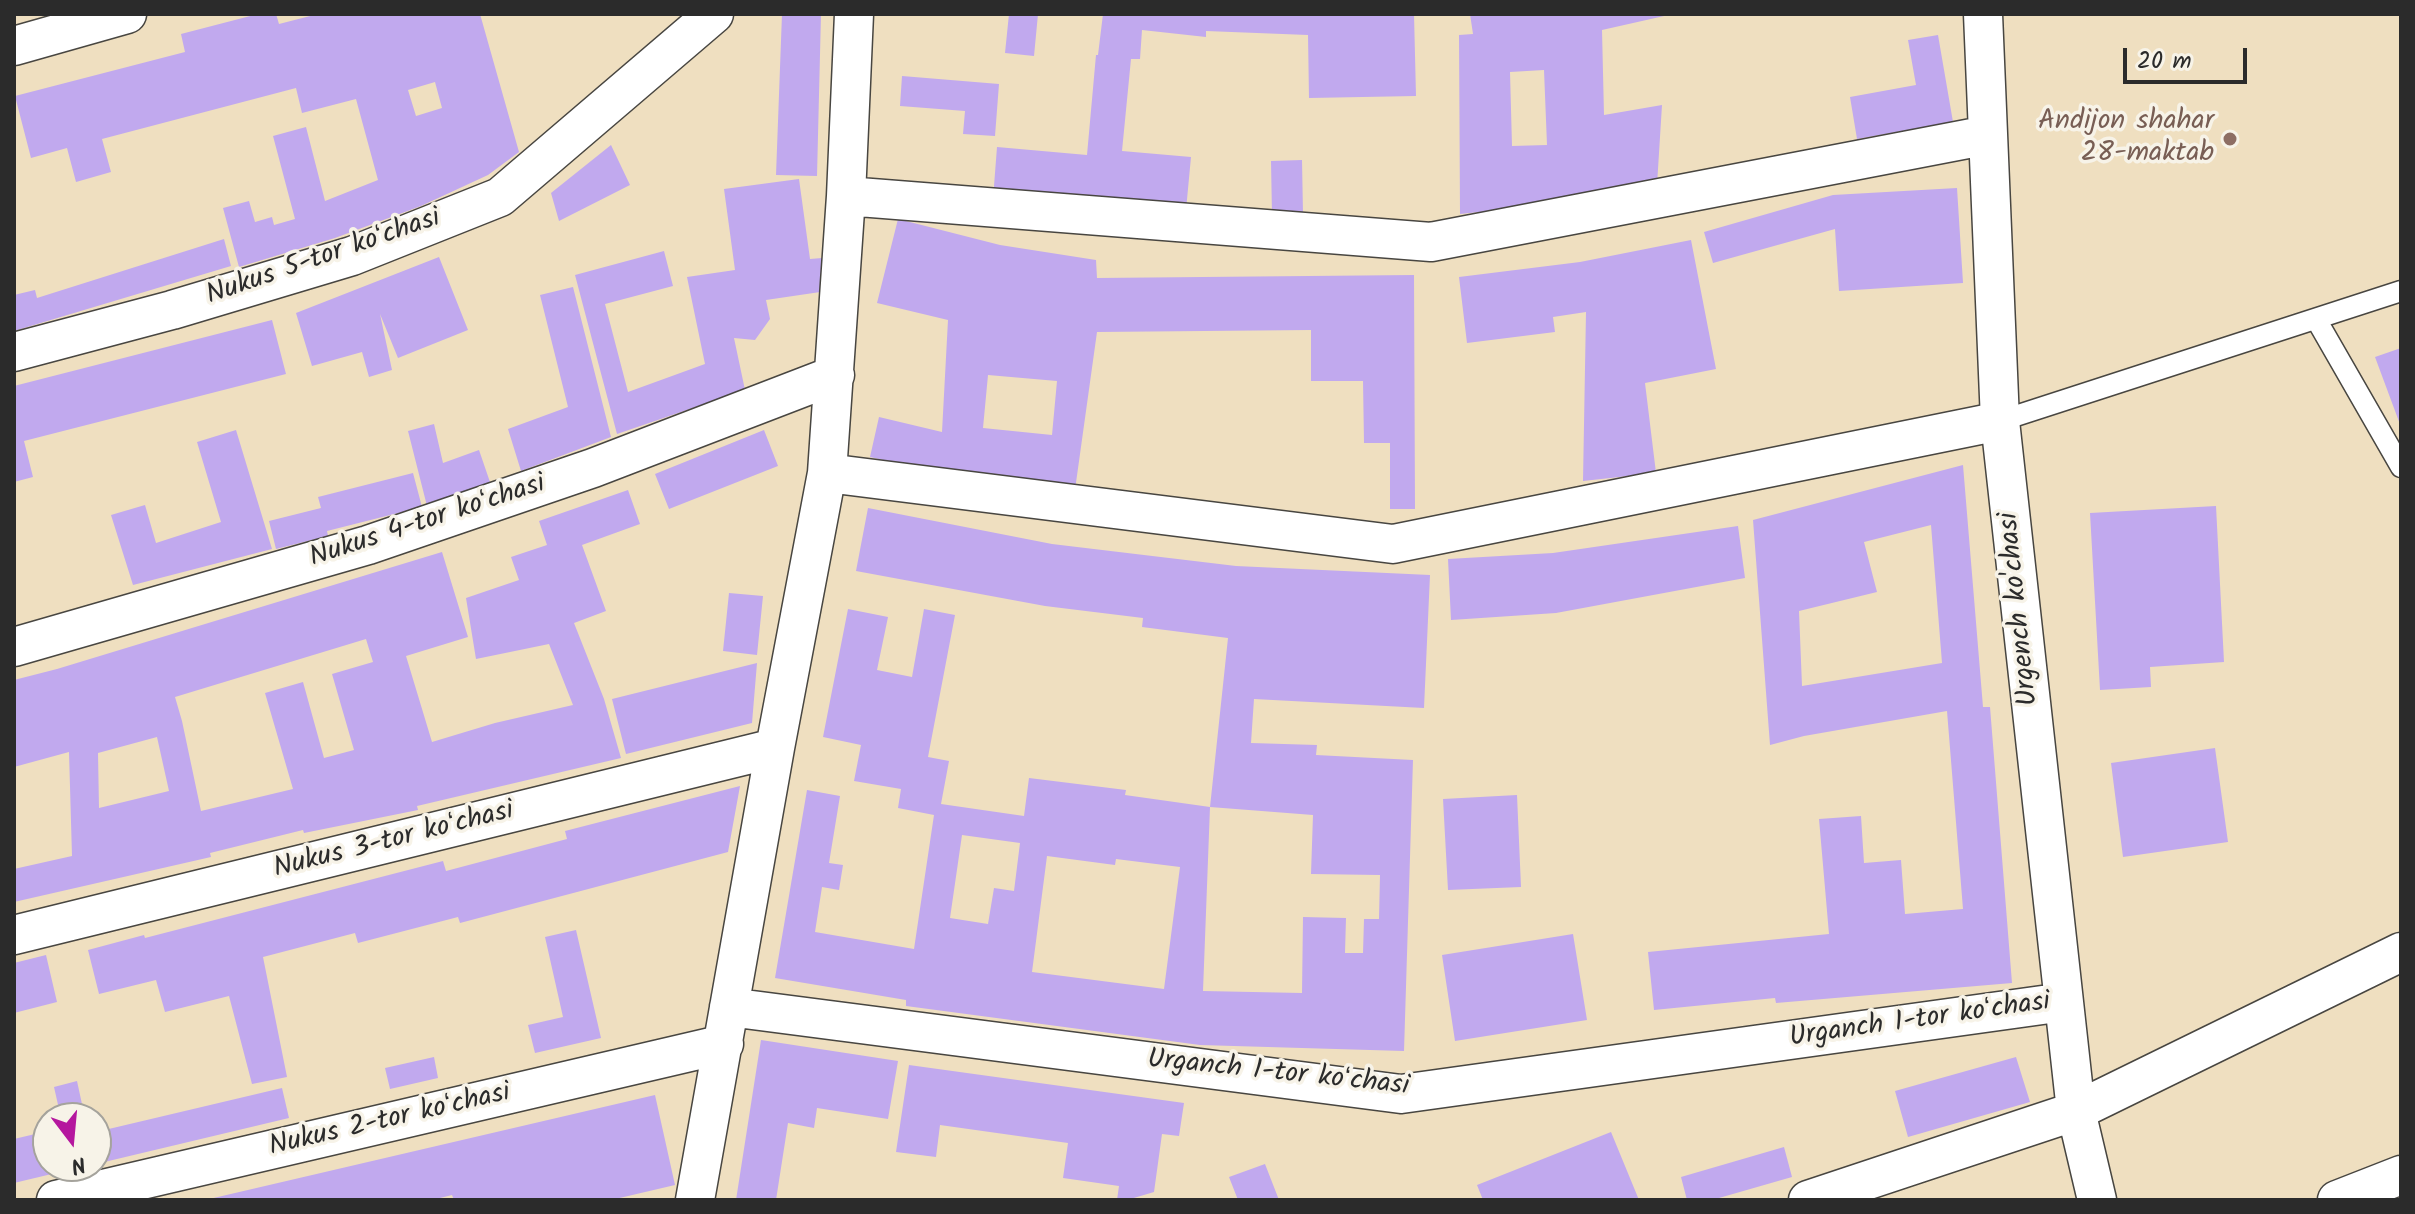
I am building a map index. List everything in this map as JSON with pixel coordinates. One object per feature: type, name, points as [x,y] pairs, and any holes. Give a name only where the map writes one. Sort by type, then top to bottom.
[{"type":"street","points":[[14,46],[127,14]]},
{"type":"street","name":"Nukus 5-tor koʻchasi","points":[[14,352],[172,310],[352,256],[500,197],[714,14]]},
{"type":"street","points":[[695,1200],[827,473],[846,196],[854,14]]},
{"type":"street","name":"Urgench ko'chasi","points":[[1983,14],[2000,421],[2076,1111],[2097,1200]]},
{"type":"street","points":[[846,196],[1431,242],[1988,135]]},
{"type":"street","name":"Nukus 4-tor koʻchasi","points":[[14,647],[368,545],[593,468],[835,375]]},
{"type":"street","points":[[827,473],[1393,544],[2000,421]]},
{"type":"street","name":"Nukus 3-tor koʻchasi","points":[[14,935],[775,748]]},
{"type":"street","points":[[1808,1200],[2076,1111],[2401,952]]},
{"type":"street","name":"Urganch 1-tor koʻchasi","points":[[726,1026],[1401,1094],[2064,1002]]},
{"type":"street","name":"Nukus 2-tor koʻchasi","points":[[56,1200],[726,1026]]},
{"type":"street","points":[[2337,1200],[2401,1175]]},
{"type":"lane","points":[[2000,421],[2401,291]]},
{"type":"lane","points":[[2316,319],[2401,467]]},
{"type":"building","points":[[258,14],[276,14],[279,24],[318,14],[480,14],[519,152],[488,175],[421,206],[335,238],[239,267],[223,208],[249,201],[255,222],[272,217],[274,225],[295,219],[273,136],[306,127],[325,201],[378,180],[356,99],[302,113],[296,88],[102,139],[111,172],[76,182],[67,148],[31,158],[15,96],[185,52],[181,34]],"holes":[[[435,82],[442,108],[416,116],[408,90]]]},
{"type":"building","points":[[782,14],[821,14],[817,176],[776,175]]},
{"type":"building","points":[[1009,14],[1038,14],[1034,56],[1005,53]]},
{"type":"building","points":[[1103,14],[1414,14],[1416,96],[1309,98],[1308,35],[1206,31],[1206,37],[1142,30],[1140,59],[1131,59],[1122,151],[1191,157],[1186,210],[993,199],[997,147],[1087,155]]},
{"type":"building","points":[[1470,14],[1673,14],[1602,30],[1604,115],[1662,105],[1657,185],[1568,203],[1460,214],[1459,35],[1473,34]],"holes":[[[1544,70],[1547,145],[1512,146],[1510,72]]]},
{"type":"building","points":[[1938,35],[1953,122],[1857,139],[1850,97],[1916,85],[1908,40]]},
{"type":"building","points":[[902,76],[999,84],[995,136],[963,134],[965,111],[900,106]]},
{"type":"building","points":[[611,145],[630,185],[559,221],[551,193]]},
{"type":"building","points":[[1302,160],[1303,214],[1272,215],[1271,161]]},
{"type":"building","points":[[799,179],[810,259],[822,258],[827,291],[766,300],[770,319],[755,340],[734,338],[745,390],[617,434],[575,275],[664,251],[673,286],[605,304],[628,392],[705,364],[687,277],[735,270],[724,189]]},
{"type":"building","points":[[1957,188],[1963,283],[1839,291],[1835,229],[1713,263],[1704,232],[1833,195]]},
{"type":"building","points":[[898,219],[1000,245],[1096,260],[1097,278],[1414,275],[1415,509],[1390,509],[1390,443],[1364,443],[1363,381],[1311,381],[1311,330],[1097,332],[1074,497],[978,482],[870,457],[879,417],[942,432],[948,320],[877,303]],"holes":[[[988,375],[1057,381],[1052,435],[983,428]]]},
{"type":"building","points":[[224,239],[231,266],[14,331],[14,295],[35,290],[37,298]]},
{"type":"building","points":[[1691,240],[1716,369],[1645,383],[1656,473],[1583,481],[1586,312],[1553,317],[1555,332],[1467,343],[1459,277],[1580,262]]},
{"type":"building","points":[[439,257],[468,330],[398,358],[380,314],[392,370],[369,377],[362,352],[312,366],[296,313]]},
{"type":"building","points":[[573,287],[611,437],[521,471],[508,429],[568,407],[540,295]]},
{"type":"building","points":[[272,320],[286,374],[24,441],[33,477],[14,482],[14,386]]},
{"type":"building","points":[[2401,348],[2401,427],[2375,357]]},
{"type":"building","points":[[434,424],[443,463],[479,450],[491,485],[427,506],[408,431]]},
{"type":"building","points":[[236,430],[272,549],[133,585],[111,515],[145,505],[156,543],[221,522],[197,442]]},
{"type":"building","points":[[764,430],[778,466],[669,509],[655,474]]},
{"type":"building","points":[[1963,465],[1983,707],[1990,707],[2012,983],[1776,1003],[1775,998],[1654,1010],[1648,952],[1829,934],[1819,819],[1861,816],[1864,863],[1901,860],[1905,914],[1963,909],[1947,711],[1804,736],[1770,745],[1753,520]],"holes":[[[1931,525],[1942,663],[1802,686],[1799,611],[1877,592],[1864,542]]]},
{"type":"building","points":[[413,473],[422,507],[327,531],[328,536],[276,549],[269,521],[321,508],[318,497]]},
{"type":"building","points":[[628,490],[640,524],[582,545],[606,611],[574,623],[604,699],[621,758],[417,806],[418,810],[304,833],[303,830],[210,853],[211,857],[14,902],[14,869],[72,856],[69,752],[14,767],[14,680],[442,552],[468,637],[406,656],[432,742],[573,705],[549,644],[476,659],[466,598],[519,580],[511,557],[547,545],[539,521]],"holes":[[[366,639],[373,662],[332,674],[354,750],[324,758],[303,682],[265,693],[293,789],[201,811],[175,697]],[[157,737],[169,791],[99,808],[98,753]]]},
{"type":"building","points":[[2216,506],[2224,662],[2150,667],[2151,687],[2100,690],[2090,513]]},
{"type":"building","points":[[868,508],[1052,544],[1236,566],[1430,575],[1424,708],[1254,699],[1251,743],[1317,745],[1316,755],[1413,760],[1404,1051],[1200,1045],[906,1006],[906,1000],[775,978],[807,790],[840,796],[829,863],[843,865],[839,890],[822,887],[815,932],[914,949],[934,815],[898,808],[901,789],[854,781],[861,745],[823,737],[848,609],[888,617],[877,670],[912,677],[924,609],[955,615],[928,757],[949,761],[941,804],[1024,816],[1029,778],[1126,790],[1125,795],[1210,807],[1228,638],[1142,627],[1143,618],[1045,606],[856,571]],"holes":[[[1210,807],[1313,815],[1311,874],[1380,875],[1379,919],[1364,919],[1363,953],[1345,953],[1346,918],[1303,917],[1302,993],[1203,991]],[[962,835],[1020,843],[1014,891],[994,888],[988,924],[950,918]],[[1047,856],[1115,865],[1116,859],[1180,867],[1164,989],[1032,972]]]},
{"type":"building","points":[[1738,526],[1745,578],[1556,613],[1451,620],[1448,559],[1553,553]]},
{"type":"building","points":[[729,593],[763,596],[757,655],[723,651]]},
{"type":"building","points":[[757,663],[752,723],[626,754],[612,699]]},
{"type":"building","points":[[2215,748],[2228,842],[2123,857],[2111,763]]},
{"type":"building","points":[[740,786],[728,852],[460,923],[458,917],[358,943],[355,933],[263,957],[287,1077],[252,1084],[229,996],[165,1012],[156,980],[99,994],[88,950],[443,861],[446,871],[567,839],[565,831]]},
{"type":"building","points":[[1517,795],[1521,887],[1448,890],[1443,799]]},
{"type":"building","points":[[576,930],[601,1038],[535,1053],[528,1025],[563,1017],[545,937]]},
{"type":"building","points":[[1573,934],[1587,1020],[1455,1041],[1442,955]]},
{"type":"building","points":[[46,955],[57,1002],[14,1013],[14,963]]},
{"type":"building","points":[[761,1040],[898,1061],[888,1119],[817,1108],[814,1128],[788,1123],[776,1200],[736,1200]]},
{"type":"building","points":[[434,1057],[438,1078],[390,1089],[385,1068]]},
{"type":"building","points":[[2016,1057],[2030,1102],[1908,1137],[1895,1091]]},
{"type":"building","points":[[909,1065],[1184,1103],[1179,1136],[1162,1134],[1154,1192],[1127,1200],[1117,1200],[1119,1186],[1063,1178],[1068,1143],[940,1125],[936,1157],[896,1152]]},
{"type":"building","points":[[77,1081],[82,1102],[57,1102],[54,1087]]},
{"type":"building","points":[[282,1088],[289,1118],[112,1160],[112,1128]]},
{"type":"building","points":[[655,1095],[675,1185],[611,1200],[454,1200],[452,1195],[432,1200],[205,1200]]},
{"type":"building","points":[[1611,1132],[1639,1200],[1483,1200],[1477,1185]]},
{"type":"building","points":[[32,1135],[32,1179],[14,1183],[14,1139]]},
{"type":"building","points":[[1784,1147],[1792,1177],[1712,1200],[1687,1200],[1681,1177]]},
{"type":"building","points":[[1265,1164],[1279,1200],[1238,1200],[1229,1177]]},
{"type":"place","name":"Andijon shahar 28-maktab","points":[[2230,139]]}]
